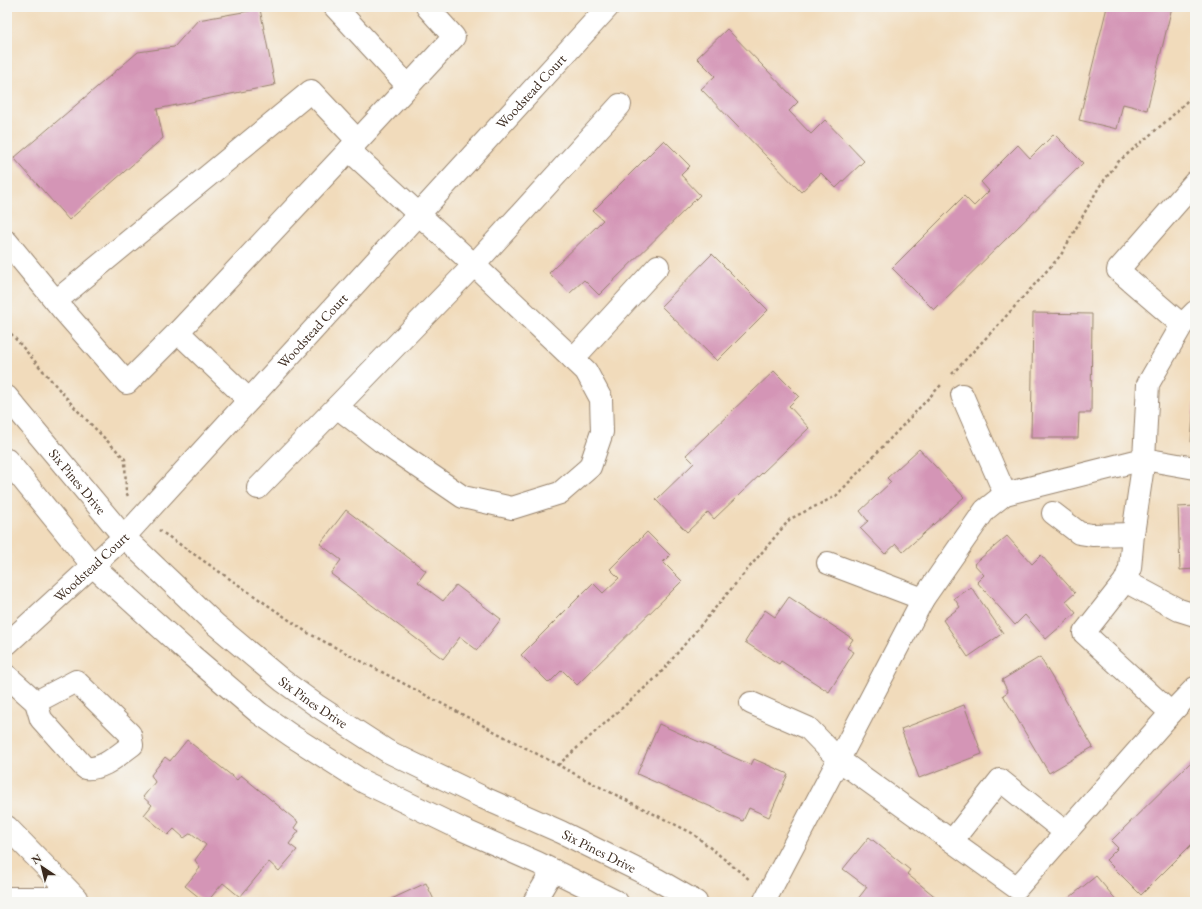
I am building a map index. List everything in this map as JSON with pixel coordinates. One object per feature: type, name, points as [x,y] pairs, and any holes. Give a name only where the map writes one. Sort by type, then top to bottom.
[{"type":"street","points":[[335,7],[408,86]]},
{"type":"street","points":[[7,242],[127,383],[178,332],[454,37],[427,7]]},
{"type":"street","name":"Woodstead Court","points":[[7,644],[124,537],[608,7]]},
{"type":"street","points":[[56,301],[311,91],[353,145],[419,214],[586,371],[601,399],[602,432],[590,467],[560,493],[512,508],[463,497],[381,441],[337,407]]},
{"type":"street","points":[[258,488],[474,265],[620,105]]},
{"type":"street","points":[[1171,713],[1084,633],[1125,581],[1130,568],[1133,534],[1144,459],[1148,384],[1188,318],[1118,270],[1195,182]]},
{"type":"street","points":[[573,359],[658,266]]},
{"type":"street","points":[[178,332],[249,400]]},
{"type":"street","points":[[962,395],[1005,494]]},
{"type":"street","name":"Six Pines Drive","points":[[7,397],[124,537],[214,624],[283,681],[316,705],[387,751],[484,798],[561,832],[656,879],[696,902]]},
{"type":"street","points":[[766,898],[923,599],[985,510],[1005,494],[1144,459],[1195,468]]},
{"type":"street","points":[[8,465],[93,566],[191,655],[260,713],[292,736],[364,782],[461,829],[553,870],[617,902]]},
{"type":"street","points":[[1053,513],[1079,533],[1092,535],[1133,534]]},
{"type":"street","points":[[828,564],[923,599]]},
{"type":"street","points":[[1125,581],[1179,610],[1195,615]]},
{"type":"street","points":[[7,676],[36,702]]},
{"type":"street","points":[[751,703],[808,728],[839,760],[1017,888],[1171,713],[1195,688]]},
{"type":"street","points":[[952,841],[1000,780],[1066,832]]},
{"type":"street","points":[[7,827],[76,898],[7,898]]},
{"type":"street","points":[[534,902],[553,870]]},
{"type":"path","points":[[950,376],[1000,324],[1060,255],[1100,187],[1118,162],[1170,118],[1195,93]]},
{"type":"path","points":[[7,329],[76,408],[125,459],[126,492],[141,518],[308,633],[558,765],[692,833],[766,898]]},
{"type":"path","points":[[558,765],[658,676],[790,519],[836,496],[945,381]]},
{"type":"building","points":[[1107,7],[1172,7],[1147,110],[1123,104],[1117,129],[1079,120]]},
{"type":"building","points":[[260,9],[275,85],[157,109],[163,138],[69,220],[14,158],[138,52],[174,47],[198,20]]},
{"type":"building","points":[[727,29],[798,102],[789,111],[811,134],[825,120],[864,161],[836,188],[821,173],[801,192],[701,89],[715,76],[697,58]]},
{"type":"building","points":[[1054,134],[1083,163],[934,310],[892,268],[964,196],[974,206],[989,191],[981,182],[1018,145],[1030,158]]},
{"type":"building","points":[[664,140],[690,166],[681,175],[700,195],[599,295],[584,280],[570,293],[549,273],[603,220],[593,211]]},
{"type":"building","points":[[712,254],[768,310],[717,361],[661,306]]},
{"type":"building","points":[[1033,313],[1092,314],[1091,413],[1079,413],[1078,438],[1031,438]]},
{"type":"building","points":[[774,371],[799,396],[789,406],[809,428],[714,519],[708,512],[687,532],[656,500],[694,463],[686,455]]},
{"type":"building","points":[[1194,403],[1195,442],[1191,442]]},
{"type":"building","points":[[919,449],[964,497],[903,552],[896,544],[885,554],[860,528],[868,521],[860,511],[891,482],[887,478]]},
{"type":"building","points":[[1195,506],[1195,569],[1180,570],[1178,507]]},
{"type":"building","points":[[346,510],[426,571],[418,582],[443,601],[456,585],[501,619],[477,650],[460,637],[443,659],[331,574],[341,560],[320,544]]},
{"type":"building","points":[[647,532],[670,555],[663,562],[682,581],[577,685],[562,670],[549,683],[521,655],[593,583],[603,593],[619,578],[610,569]]},
{"type":"building","points":[[1007,536],[1032,564],[1041,555],[1075,593],[1066,601],[1076,613],[1046,639],[1025,615],[1015,625],[977,582],[984,575],[974,564]]},
{"type":"building","points":[[971,587],[1003,633],[968,657],[943,620],[960,607],[954,598]]},
{"type":"building","points":[[789,597],[853,639],[847,648],[854,652],[829,692],[781,661],[779,664],[745,642],[765,610],[775,617]]},
{"type":"building","points":[[1040,657],[1093,747],[1049,773],[1003,695],[1008,692],[1002,680]]},
{"type":"building","points":[[964,705],[982,754],[919,778],[901,729]]},
{"type":"building","points":[[659,724],[751,765],[754,759],[788,774],[769,817],[749,808],[743,821],[637,774]]},
{"type":"building","points":[[187,740],[237,780],[241,775],[298,822],[294,828],[299,831],[289,844],[297,850],[279,871],[269,862],[240,897],[223,883],[207,902],[205,902],[185,886],[200,868],[195,860],[206,845],[191,833],[184,838],[174,829],[168,835],[144,815],[152,805],[143,797],[155,782],[151,775],[165,757],[170,761]]},
{"type":"building","points":[[1195,758],[1195,841],[1141,895],[1106,860],[1118,848],[1111,841]]},
{"type":"building","points":[[869,837],[910,870],[907,874],[942,902],[859,902],[857,900],[867,887],[843,869]]},
{"type":"building","points":[[1096,876],[1118,902],[1064,902]]},
{"type":"building","points":[[426,883],[435,902],[385,902]]}]
